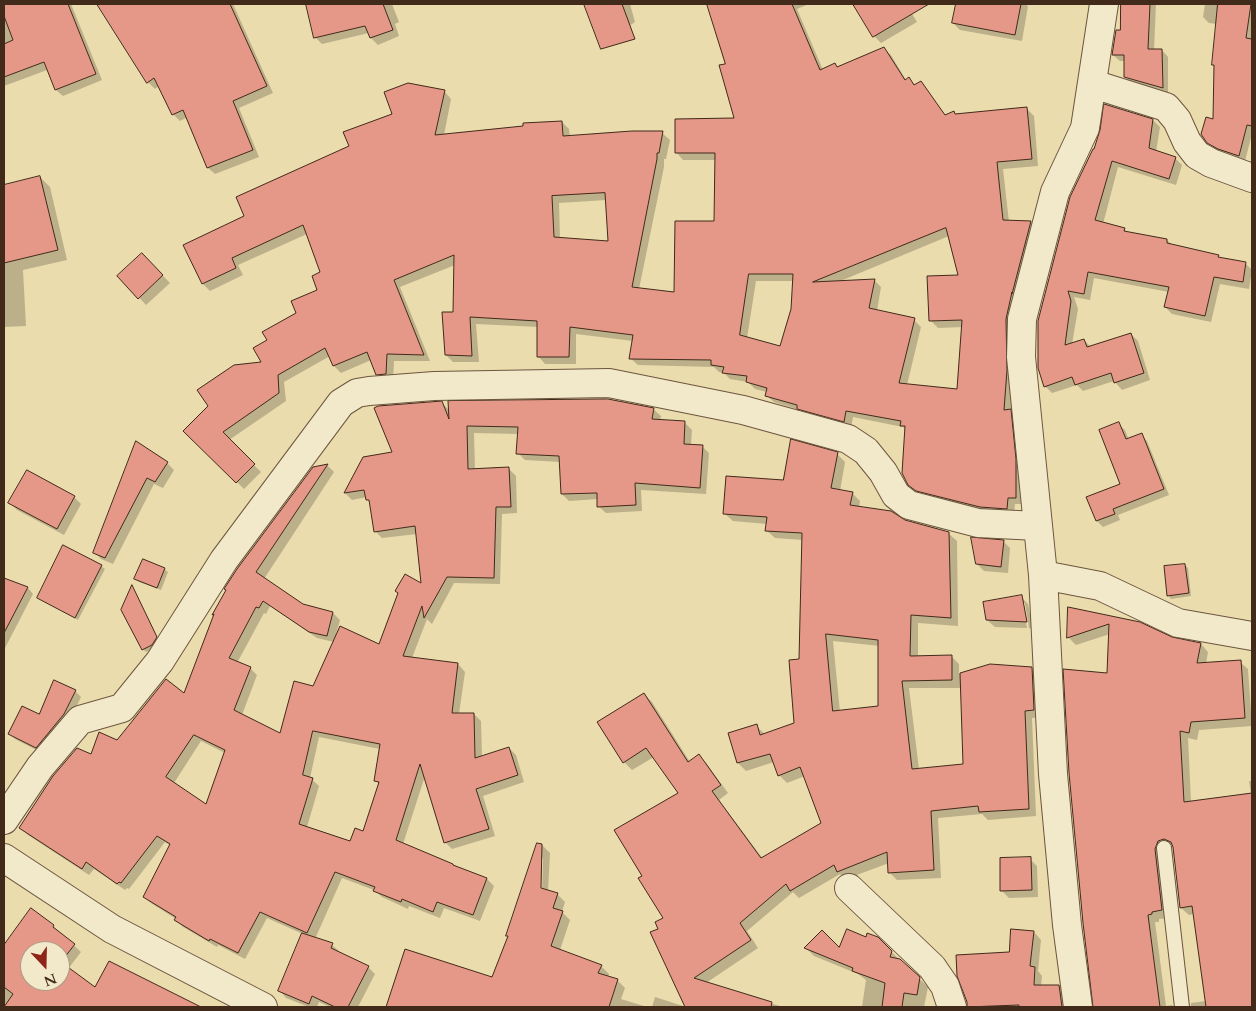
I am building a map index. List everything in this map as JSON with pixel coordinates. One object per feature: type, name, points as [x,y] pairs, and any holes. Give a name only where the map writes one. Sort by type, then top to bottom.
[{"type":"street","points":[[1078,1007],[1067,925],[1053,774],[1043,575],[1020,357],[1022,319],[1055,192],[1085,128],[1104,4]]},
{"type":"street","points":[[1093,84],[1166,106],[1177,120],[1187,142],[1197,155],[1211,163],[1252,178]]},
{"type":"street","points":[[4,820],[40,767],[80,720],[122,708],[160,661],[224,560],[329,418],[341,403],[357,393],[434,386],[609,384],[694,399],[743,410],[787,424],[848,439],[866,451],[883,472],[896,495],[909,505],[978,524],[1037,526]]},
{"type":"street","points":[[1043,575],[1100,586],[1178,623],[1252,636]]},
{"type":"street","points":[[4,858],[112,930],[264,1007]]},
{"type":"street","points":[[849,888],[932,967],[945,986],[952,1007]]},
{"type":"lane","points":[[1164,848],[1182,1007]]},
{"type":"building","points":[[4,4],[68,4],[96,74],[55,90],[44,62],[4,77],[4,44],[13,40],[4,16]]},
{"type":"building","points":[[97,4],[230,4],[267,86],[233,101],[253,150],[207,168],[183,110],[172,115],[154,78],[147,83]]},
{"type":"building","points":[[306,4],[383,4],[393,30],[370,38],[365,26],[314,38]]},
{"type":"building","points":[[584,4],[622,4],[635,39],[601,49]]},
{"type":"building","points":[[707,4],[792,4],[820,70],[835,63],[837,67],[884,47],[905,80],[909,77],[914,85],[921,81],[945,115],[954,111],[955,114],[1027,107],[1032,159],[997,162],[1003,220],[1031,221],[1006,319],[1007,370],[1004,410],[1011,409],[1016,459],[1016,498],[1008,498],[1007,509],[980,507],[916,491],[908,485],[902,473],[905,426],[900,426],[901,421],[846,411],[844,422],[797,409],[797,405],[765,396],[767,388],[746,382],[747,376],[722,373],[724,367],[711,365],[711,360],[629,359],[633,335],[570,327],[569,357],[537,357],[537,321],[470,317],[472,356],[445,355],[442,312],[453,312],[454,255],[394,280],[424,355],[387,354],[386,374],[376,375],[367,352],[333,366],[325,348],[278,375],[279,393],[223,432],[255,464],[236,483],[183,431],[208,406],[197,390],[234,365],[261,362],[253,348],[267,340],[262,332],[296,313],[291,301],[317,290],[312,276],[320,272],[303,225],[232,258],[236,268],[202,284],[183,245],[244,216],[236,197],[349,146],[343,132],[392,114],[384,92],[408,83],[445,90],[435,135],[523,126],[523,123],[562,121],[563,136],[632,131],[663,131],[659,153],[657,153],[632,287],[674,292],[675,221],[714,221],[715,153],[675,153],[675,119],[734,118],[719,65],[725,64]],"holes":[[[605,193],[608,241],[554,237],[552,196]],[[946,228],[958,275],[927,276],[929,321],[962,320],[957,389],[899,383],[915,318],[869,308],[875,279],[813,282]],[[749,274],[793,274],[791,309],[780,346],[740,335]]]},
{"type":"building","points":[[853,4],[929,4],[873,37]]},
{"type":"building","points":[[956,4],[1021,4],[1015,35],[952,23]]},
{"type":"building","points":[[1121,4],[1150,4],[1148,49],[1162,49],[1163,88],[1124,77],[1124,55],[1112,55],[1116,30],[1120,30]]},
{"type":"building","points":[[1218,4],[1251,4],[1246,38],[1252,39],[1252,126],[1247,125],[1239,156],[1207,143],[1201,134],[1206,117],[1213,119],[1214,65],[1212,65]]},
{"type":"building","points":[[1104,104],[1153,119],[1149,148],[1176,157],[1169,179],[1112,161],[1095,220],[1125,228],[1124,231],[1167,239],[1167,243],[1219,255],[1218,257],[1246,262],[1243,282],[1214,277],[1205,316],[1164,307],[1169,287],[1088,272],[1084,294],[1068,291],[1071,301],[1065,345],[1084,339],[1087,347],[1131,333],[1144,373],[1114,383],[1111,373],[1075,385],[1072,377],[1044,387],[1038,368],[1038,321],[1070,197],[1094,149],[1100,130]]},
{"type":"building","points":[[40,176],[58,250],[4,263],[4,185]]},
{"type":"building","points":[[142,253],[163,275],[138,299],[117,276]]},
{"type":"building","points":[[608,399],[654,408],[652,419],[685,421],[684,444],[703,445],[700,488],[635,483],[636,505],[597,507],[597,493],[561,494],[559,456],[516,454],[518,427],[467,426],[468,469],[509,467],[511,507],[496,507],[494,578],[447,577],[424,618],[422,606],[403,656],[458,663],[452,713],[474,713],[475,758],[509,747],[518,775],[476,789],[489,829],[444,843],[420,764],[396,840],[487,878],[473,915],[437,902],[433,912],[402,899],[401,902],[373,891],[375,887],[335,872],[307,933],[260,912],[238,953],[210,939],[209,941],[174,920],[176,917],[143,897],[170,844],[157,836],[121,883],[117,884],[86,862],[82,869],[19,828],[53,776],[77,748],[91,754],[99,732],[117,740],[166,679],[184,693],[214,614],[212,615],[226,590],[224,589],[313,467],[328,464],[256,572],[303,604],[333,612],[327,636],[309,632],[263,601],[259,608],[256,607],[229,658],[251,667],[234,710],[280,733],[294,681],[313,686],[340,626],[379,644],[398,593],[395,591],[405,574],[421,583],[415,526],[374,532],[369,500],[366,500],[364,490],[344,493],[363,457],[392,452],[374,408],[378,406],[442,401],[449,419],[448,401]],"holes":[[[313,731],[380,744],[374,781],[379,782],[363,831],[355,828],[350,841],[299,824],[313,778],[303,775]],[[194,735],[225,750],[206,804],[166,777]]]},
{"type":"building","points":[[1119,422],[1126,439],[1142,433],[1164,489],[1113,509],[1115,514],[1096,521],[1086,497],[1120,484],[1099,430]]},
{"type":"building","points":[[791,439],[838,452],[831,488],[853,492],[850,505],[891,511],[905,520],[949,532],[951,618],[911,615],[910,656],[952,655],[952,680],[902,681],[912,769],[963,764],[960,673],[990,664],[1032,667],[1034,710],[1025,711],[1029,809],[979,812],[978,806],[931,811],[934,870],[888,873],[887,852],[837,872],[834,865],[790,891],[786,884],[740,923],[751,940],[694,978],[772,1002],[771,1007],[685,1007],[650,932],[658,929],[655,922],[663,918],[638,878],[642,876],[614,830],[678,793],[646,748],[623,763],[597,722],[644,693],[688,762],[699,754],[721,785],[712,791],[761,858],[821,823],[800,767],[778,776],[770,754],[737,763],[728,733],[757,724],[760,735],[794,723],[789,660],[799,659],[802,533],[765,531],[767,517],[723,514],[726,476],[783,480]],"holes":[[[826,634],[878,640],[878,706],[833,711]]]},
{"type":"building","points":[[136,441],[168,462],[155,482],[147,478],[105,558],[93,553]]},
{"type":"building","points":[[27,470],[75,496],[57,529],[8,503]]},
{"type":"building","points":[[971,537],[1004,540],[1001,567],[976,564]]},
{"type":"building","points":[[63,545],[102,565],[75,618],[37,598]]},
{"type":"building","points":[[143,559],[165,568],[157,588],[134,579]]},
{"type":"building","points":[[1185,564],[1189,593],[1167,596],[1164,566]]},
{"type":"building","points":[[4,578],[28,587],[4,633]]},
{"type":"building","points":[[132,585],[157,637],[152,645],[142,650],[121,610]]},
{"type":"building","points":[[1022,595],[1027,622],[986,620],[983,602]]},
{"type":"building","points":[[1068,607],[1140,622],[1172,637],[1201,643],[1197,663],[1241,660],[1245,718],[1191,722],[1189,733],[1180,731],[1184,802],[1252,793],[1252,1007],[1206,1007],[1192,906],[1180,908],[1173,847],[1171,842],[1164,839],[1158,841],[1155,849],[1162,910],[1148,915],[1160,1007],[1093,1007],[1069,773],[1063,669],[1107,673],[1109,624],[1067,638]]},
{"type":"building","points":[[54,680],[76,690],[64,714],[36,748],[8,734],[22,706],[39,714]]},
{"type":"building","points":[[537,843],[542,844],[541,888],[558,893],[553,908],[563,911],[551,946],[602,965],[598,973],[618,979],[609,1007],[386,1007],[405,949],[492,977],[508,936],[506,936]]},
{"type":"building","points":[[1031,857],[1032,890],[1000,891],[1000,858]]},
{"type":"building","points":[[31,908],[75,944],[70,950],[70,941],[20,941],[20,991],[70,991],[70,969],[95,987],[109,961],[201,1007],[4,1007],[13,994],[4,987],[4,945]]},
{"type":"building","points":[[847,929],[866,937],[867,933],[878,937],[892,951],[890,957],[900,959],[920,977],[917,995],[904,993],[902,1007],[882,1007],[885,983],[852,971],[853,968],[804,948],[822,930],[839,947]]},
{"type":"building","points":[[1011,929],[1034,931],[1030,966],[1035,967],[1034,985],[1059,985],[1062,1007],[1019,1007],[1019,1005],[967,1007],[967,1002],[957,976],[956,955],[1009,952]]},
{"type":"building","points":[[302,933],[333,943],[331,948],[369,966],[348,1007],[335,1007],[312,996],[309,1004],[278,991]]}]
